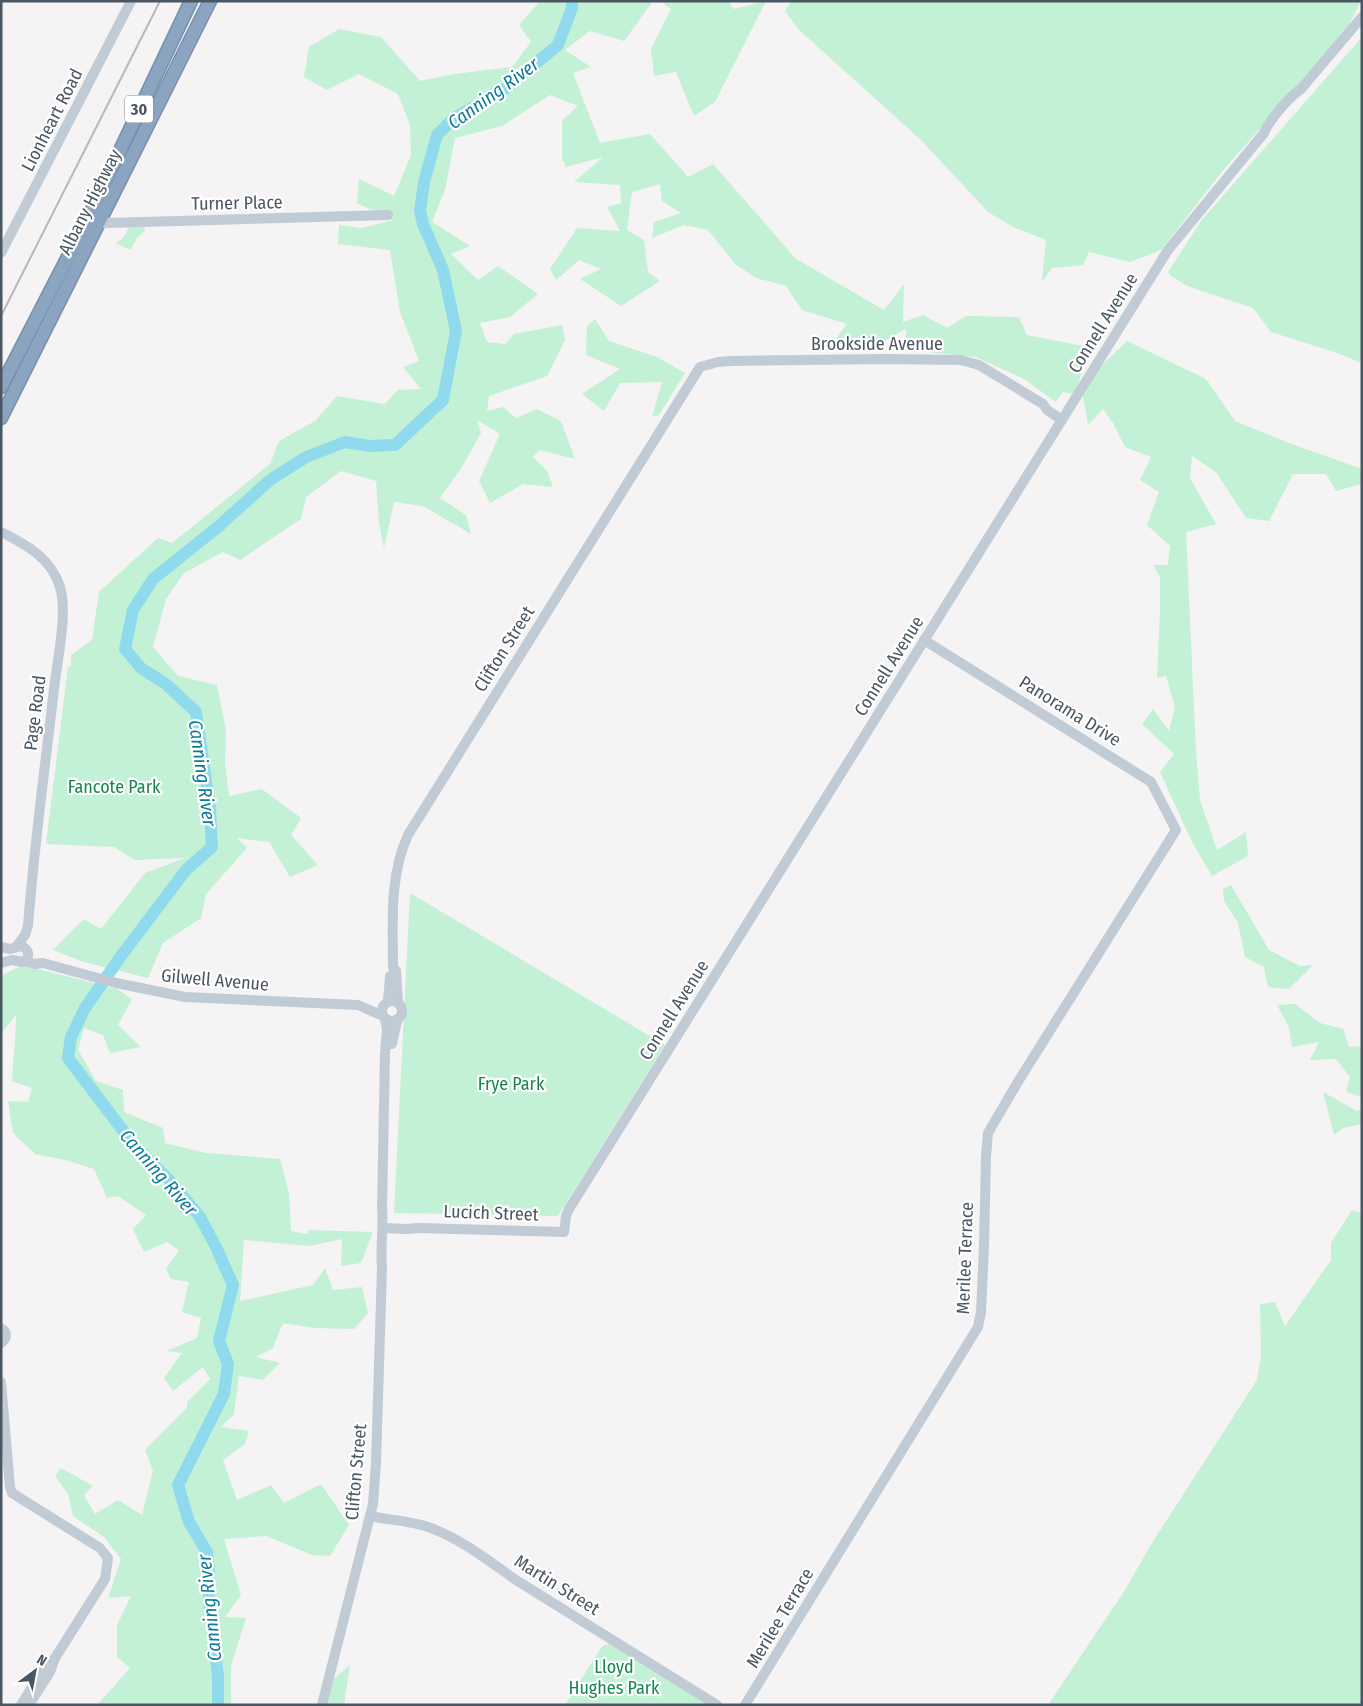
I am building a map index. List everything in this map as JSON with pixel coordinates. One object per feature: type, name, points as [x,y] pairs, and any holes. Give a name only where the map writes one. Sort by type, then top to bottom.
[{"type":"highway","points":[[190,3],[207,6]]},
{"type":"highway","name":"Albany Highway","points":[[1,418],[93,220],[190,3]]},
{"type":"highway","name":"Albany Highway","points":[[1,387],[93,220],[207,6]]},
{"type":"street","name":"Lionheart Road","points":[[1,253],[131,1]]},
{"type":"street","name":"Connell Avenue","points":[[564,1232],[566,1216],[569,1210],[1168,250],[1264,133],[1283,115],[1301,89],[1362,17]]},
{"type":"street","name":"Turner Place","points":[[93,220],[388,215]]},
{"type":"street","name":"Brookside Avenue","points":[[700,367],[718,362],[733,361],[961,360],[979,365],[1043,404],[1047,410],[1064,416]]},
{"type":"street","name":"Clifton Street","points":[[390,1003],[390,971],[393,967],[395,878],[401,849],[700,367]]},
{"type":"street","name":"Page Road","points":[[1,532],[30,547],[43,558],[56,578],[62,600],[60,643],[34,846],[28,926],[23,940],[24,953]]},
{"type":"street","name":"Panorama Drive","points":[[924,640],[1151,782],[1176,830]]},
{"type":"street","name":"Merilee Terrace","points":[[745,1705],[978,1326],[984,1245],[988,1133],[1024,1072],[1176,830]]},
{"type":"street","points":[[1,947],[24,953],[19,962],[9,960],[1,963]]},
{"type":"street","name":"Gilwell Avenue","points":[[24,953],[46,964],[116,983],[170,994],[203,998],[358,1006],[384,1017]]},
{"type":"street","name":"Gilwell Avenue","points":[[358,1006],[366,1003],[390,1003]]},
{"type":"street","points":[[390,1003],[403,1010],[402,1016],[397,1021],[391,1022],[384,1017],[382,1010],[390,1003]]},
{"type":"street","name":"Clifton Street","points":[[384,1017],[387,1036],[382,1208],[386,1226]]},
{"type":"street","name":"Clifton Street","points":[[322,1705],[370,1516],[376,1463],[382,1268],[386,1226],[392,1051],[397,1021]]},
{"type":"street","name":"Lucich Street","points":[[386,1226],[408,1229],[564,1232]]},
{"type":"street","points":[[1,1328],[5,1331],[6,1336],[5,1341],[1,1343]]},
{"type":"street","points":[[1,1382],[12,1493],[100,1548],[108,1558],[105,1580],[55,1658],[50,1672],[29,1705]]},
{"type":"street","name":"Martin Street","points":[[370,1516],[427,1527],[447,1535],[717,1705]]},
{"type":"street","points":[[21,1705],[44,1668],[55,1658]]},
{"type":"green space","name":"Fancote Park","points":[[540,1],[653,1],[624,41],[590,31],[565,50],[591,67],[573,73],[600,143],[650,134],[688,177],[713,164],[796,259],[884,310],[904,284],[903,322],[923,315],[947,328],[966,316],[1019,317],[1027,335],[1088,347],[1077,389],[1127,341],[1206,379],[1235,421],[1362,469],[1362,484],[1336,491],[1326,474],[1293,474],[1269,521],[1246,518],[1216,472],[1192,456],[1190,478],[1216,524],[1186,532],[1200,800],[1217,850],[1246,832],[1248,856],[1212,876],[1192,842],[1160,772],[1174,754],[1142,724],[1153,709],[1169,731],[1175,707],[1166,676],[1157,678],[1160,577],[1153,565],[1168,565],[1170,546],[1147,525],[1159,492],[1140,480],[1151,457],[1125,447],[1113,423],[1103,409],[1088,425],[1083,396],[1063,392],[1056,402],[1024,379],[976,357],[906,350],[906,329],[872,348],[835,340],[847,324],[802,310],[786,286],[756,278],[735,264],[708,230],[684,225],[652,238],[654,222],[681,213],[662,201],[660,184],[632,192],[627,230],[644,240],[648,272],[660,281],[621,306],[580,279],[601,269],[579,260],[556,280],[550,269],[577,228],[620,231],[607,207],[621,203],[620,185],[574,182],[603,157],[566,167],[562,158],[562,121],[578,106],[550,95],[502,126],[455,138],[445,190],[432,222],[470,246],[451,254],[478,280],[498,266],[538,294],[510,317],[480,323],[487,342],[505,344],[514,334],[562,325],[565,340],[547,376],[489,396],[487,411],[503,407],[516,418],[537,409],[561,421],[575,459],[539,450],[533,457],[547,471],[553,487],[523,484],[490,503],[479,481],[500,434],[477,420],[481,433],[462,467],[440,498],[466,515],[471,534],[423,506],[394,502],[384,548],[379,522],[376,481],[341,471],[306,497],[301,519],[240,560],[223,552],[184,573],[166,599],[153,647],[178,676],[217,685],[226,730],[225,762],[229,796],[262,789],[301,818],[291,835],[318,865],[290,877],[269,842],[237,838],[247,848],[206,894],[201,918],[163,943],[148,978],[84,962],[53,950],[84,919],[101,929],[145,873],[185,858],[135,860],[114,847],[46,844],[68,667],[71,667],[71,655],[92,640],[99,592],[158,538],[172,543],[270,464],[279,441],[315,421],[337,396],[385,404],[398,390],[421,389],[403,367],[419,361],[400,312],[390,250],[338,244],[339,225],[362,228],[393,220],[357,203],[359,179],[394,196],[411,155],[410,125],[398,94],[359,74],[327,90],[304,77],[309,47],[339,29],[381,37],[420,81],[454,74],[512,67],[531,42],[519,25]]},
{"type":"green space","points":[[660,1],[728,1],[734,9],[766,1],[715,102],[694,116],[676,72],[654,76],[651,49],[671,9]]},
{"type":"green space","points":[[791,1],[1361,1],[1345,33],[1225,168],[1161,250],[1130,262],[1089,252],[1083,265],[1052,268],[1042,282],[1046,240],[1013,227],[988,212],[921,140],[798,29],[785,11]]},
{"type":"green space","points":[[1362,37],[1362,363],[1271,332],[1253,308],[1187,286],[1168,272],[1201,221]]},
{"type":"green space","points":[[144,226],[145,231],[138,237],[130,250],[116,243],[123,238],[129,227]]},
{"type":"green space","points":[[595,319],[609,341],[657,357],[685,373],[659,415],[652,417],[662,382],[620,383],[604,411],[582,394],[620,369],[586,355],[587,326]]},
{"type":"green space","points":[[1231,885],[1269,950],[1300,966],[1313,965],[1289,989],[1268,987],[1264,967],[1245,957],[1238,923],[1224,901],[1223,889]]},
{"type":"green space","name":"Frye Park","points":[[410,893],[665,1045],[558,1216],[394,1213]]},
{"type":"green space","points":[[22,965],[117,989],[132,999],[118,1025],[141,1047],[110,1053],[103,1035],[84,1028],[78,1050],[96,1081],[123,1090],[124,1112],[163,1128],[165,1143],[206,1153],[280,1159],[289,1193],[291,1231],[307,1234],[309,1230],[373,1232],[361,1263],[341,1266],[342,1239],[310,1246],[244,1240],[240,1301],[313,1285],[325,1268],[333,1290],[362,1287],[368,1313],[354,1329],[315,1328],[283,1323],[273,1348],[256,1357],[280,1363],[263,1380],[239,1376],[234,1414],[221,1427],[249,1431],[245,1444],[223,1460],[237,1500],[271,1485],[284,1503],[321,1484],[349,1525],[330,1556],[312,1555],[266,1536],[224,1539],[241,1595],[225,1617],[246,1618],[231,1666],[231,1703],[233,1705],[97,1705],[130,1668],[117,1657],[117,1625],[131,1596],[108,1598],[121,1559],[104,1537],[73,1516],[68,1494],[55,1476],[61,1468],[93,1486],[84,1495],[95,1514],[118,1500],[142,1515],[153,1471],[145,1450],[187,1408],[187,1402],[210,1379],[203,1367],[173,1391],[164,1378],[182,1353],[167,1351],[197,1338],[201,1318],[182,1312],[189,1282],[171,1279],[166,1269],[179,1250],[167,1242],[144,1252],[133,1229],[146,1215],[118,1196],[107,1198],[94,1169],[65,1160],[35,1154],[13,1133],[8,1101],[28,1102],[32,1088],[12,1081],[16,1015],[1,1034],[1,976]]},
{"type":"green space","points":[[1295,1004],[1320,1023],[1343,1029],[1349,1047],[1362,1046],[1362,1097],[1346,1092],[1350,1077],[1336,1059],[1310,1060],[1319,1042],[1292,1047],[1289,1027],[1277,1005]]},
{"type":"green space","points":[[1323,1092],[1357,1111],[1362,1108],[1362,1124],[1343,1128],[1334,1135]]},
{"type":"green space","points":[[1352,1210],[1362,1213],[1362,1705],[1048,1705],[1125,1590],[1150,1546],[1257,1380],[1261,1356],[1260,1304],[1275,1302],[1285,1326],[1331,1260],[1331,1243]]},
{"type":"green space","name":"Lloyd Hughes Park","points":[[611,1644],[710,1705],[565,1705],[601,1648],[604,1645]]},
{"type":"green space","points":[[350,1665],[344,1705],[323,1705],[326,1686]]},
{"type":"waterway","name":"Canning River","points":[[218,1705],[218,1676],[209,1602],[207,1552],[189,1522],[178,1485],[224,1394],[228,1364],[219,1341],[233,1285],[200,1217],[171,1182],[134,1145],[68,1058],[71,1037],[85,1008],[121,956],[186,870],[212,847],[210,808],[196,712],[166,684],[141,668],[125,649],[133,610],[153,579],[219,526],[270,480],[306,457],[345,442],[369,446],[395,445],[443,400],[456,331],[443,270],[423,224],[420,211],[424,182],[437,135],[453,119],[502,91],[558,45],[572,8],[572,1]]},
{"type":"railway","points":[[1,316],[160,1]]}]
